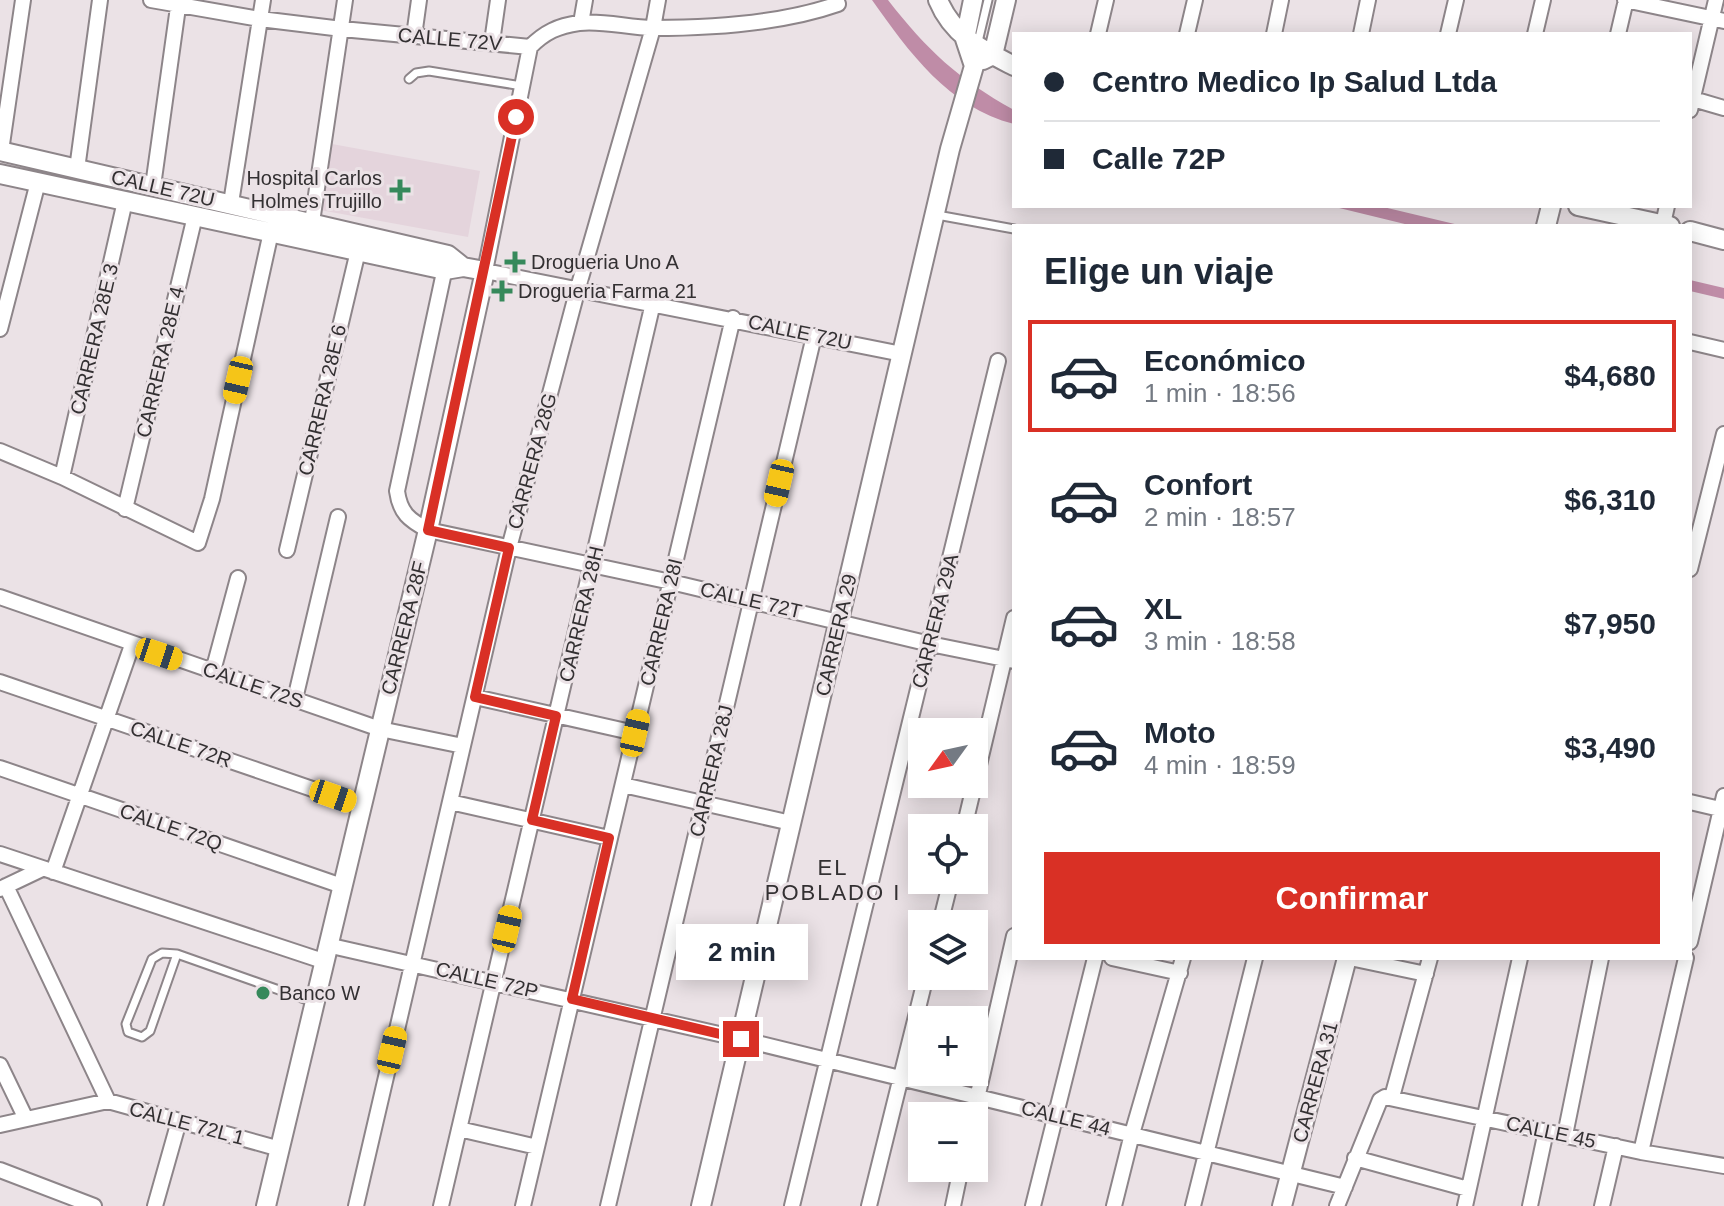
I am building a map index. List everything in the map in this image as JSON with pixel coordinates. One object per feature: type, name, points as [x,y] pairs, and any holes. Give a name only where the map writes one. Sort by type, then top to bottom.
[{"type":"street","points":[[0,151],[7,59],[23,0]]},
{"type":"street","points":[[77,169],[100,0]]},
{"type":"street","name":"CALLE 72V","points":[[151,0],[179,2],[260,19],[530,47],[545,31],[581,23],[653,28],[744,23],[837,2]]},
{"type":"street","points":[[231,203],[263,0]]},
{"type":"street","points":[[312,222],[345,0]]},
{"type":"street","points":[[414,36],[419,0]]},
{"type":"street","points":[[492,42],[498,0]]},
{"type":"street","points":[[581,23],[585,0]]},
{"type":"street","name":"CARRERA 28G","points":[[356,1206],[509,548],[578,288],[653,28],[658,0]]},
{"type":"street","points":[[938,0],[952,25],[976,56],[1012,65]]},
{"type":"street","name":"CARRERA 29","points":[[973,0],[976,56]]},
{"type":"street","name":"CARRERA 29","points":[[701,1206],[950,149],[976,56],[1006,0]]},
{"type":"street","points":[[1098,32],[1106,0]]},
{"type":"street","points":[[1187,32],[1195,0]]},
{"type":"street","points":[[1274,32],[1281,0]]},
{"type":"street","points":[[1361,32],[1368,0]]},
{"type":"street","points":[[1448,32],[1456,0]]},
{"type":"street","points":[[1535,32],[1543,0]]},
{"type":"street","points":[[1618,32],[1625,0],[1718,20]]},
{"type":"street","points":[[1692,102],[1718,20],[1716,0]]},
{"type":"street","points":[[153,186],[179,2]]},
{"type":"street","name":"CARRERA 28F","points":[[266,1206],[428,530],[530,47]]},
{"type":"street","points":[[1692,105],[1724,108]]},
{"type":"street","name":"CALLE 72U","points":[[0,151],[312,222],[452,264]]},
{"type":"street","name":"CALLE 72U","points":[[0,174],[358,251],[452,264],[902,354]]},
{"type":"street","points":[[0,329],[6,278],[38,182]]},
{"type":"street","name":"CARRERA 28E 3","points":[[62,477],[125,201]]},
{"type":"street","points":[[1592,208],[1667,219]]},
{"type":"street","name":"CARRERA 28E 4","points":[[125,509],[195,216]]},
{"type":"street","points":[[0,451],[62,477],[198,543],[212,499],[271,232]]},
{"type":"street","points":[[1692,232],[1724,240]]},
{"type":"street","name":"CARRERA 28E 6","points":[[287,550],[358,251]]},
{"type":"street","points":[[428,530],[410,521],[403,512],[397,491],[452,264]]},
{"type":"street","name":"CARRERA 28H","points":[[441,1206],[653,303]]},
{"type":"street","name":"CARRERA 28I","points":[[523,1206],[733,318]]},
{"type":"street","name":"CARRERA 28J","points":[[608,1206],[814,336]]},
{"type":"street","points":[[1692,342],[1724,350]]},
{"type":"street","name":"CARRERA 29A","points":[[792,1206],[998,361]]},
{"type":"street","points":[[1692,561],[1724,434]]},
{"type":"street","points":[[295,699],[338,517]]},
{"type":"street","name":"CALLE 72T","points":[[428,530],[1009,660]]},
{"type":"street","points":[[213,671],[238,578]]},
{"type":"street","name":"CALLE 72S","points":[[0,597],[380,729],[463,746]]},
{"type":"street","points":[[968,814],[1009,660],[1012,635]]},
{"type":"street","points":[[108,1101],[3,887],[48,870],[81,796],[132,645]]},
{"type":"street","name":"CALLE 72R","points":[[0,682],[362,806]]},
{"type":"street","points":[[475,697],[635,733]]},
{"type":"street","name":"CALLE 72Q","points":[[0,768],[342,886]]},
{"type":"street","points":[[623,785],[791,823]]},
{"type":"street","points":[[450,802],[609,838]]},
{"type":"street","points":[[1692,802],[1723,805],[1692,934]]},
{"type":"street","name":"CALLE 72P","points":[[0,854],[325,953],[413,963],[741,1039]]},
{"type":"street","points":[[976,1102],[1012,946]]},
{"type":"street","points":[[1033,1206],[1094,960]]},
{"type":"street","points":[[1114,1206],[1181,965],[1132,960]]},
{"type":"street","points":[[1193,1206],[1254,960]]},
{"type":"street","name":"CARRERA 31","points":[[1282,1206],[1348,960]]},
{"type":"street","points":[[1359,960],[1426,974]]},
{"type":"street","points":[[1337,1206],[1355,1158],[1386,1098],[1430,960]]},
{"type":"street","points":[[1465,1206],[1520,960]]},
{"type":"street","points":[[1565,1135],[1601,960]]},
{"type":"street","points":[[1641,1152],[1686,960]]},
{"type":"street","points":[[869,1206],[922,990]]},
{"type":"street","name":"CALLE 44","points":[[741,1039],[1345,1187]]},
{"type":"street","points":[[0,1065],[26,1119]]},
{"type":"street","name":"CALLE 45","points":[[1386,1098],[1641,1152],[1724,1166]]},
{"type":"street","name":"CALLE 72L 1","points":[[0,1125],[108,1101],[280,1149]]},
{"type":"street","points":[[155,1206],[179,1121]]},
{"type":"street","points":[[459,1129],[537,1147]]},
{"type":"street","points":[[1530,1206],[1546,1131]]},
{"type":"street","points":[[1602,1206],[1616,1146]]},
{"type":"street","points":[[1355,1158],[1468,1189]]},
{"type":"street","points":[[0,1170],[94,1206]]},
{"type":"street","points":[[953,1206],[958,1182]]},
{"type":"lane","points":[[976,56],[988,0]]},
{"type":"lane","points":[[409,79],[416,73],[429,71],[522,86]]},
{"type":"lane","points":[[935,215],[1012,229]]},
{"type":"lane","points":[[177,954],[150,1031],[142,1037],[128,1032],[126,1024],[152,959],[162,953],[177,954],[313,1002]]},
{"type":"shaded area","points":[[872,0],[888,0],[945,62],[976,87],[1012,109],[1012,123],[990,116],[950,91],[901,39]]},
{"type":"shaded area","name":"Hospital Carlos Holmes Trujillo","points":[[332,144],[480,171],[468,237],[320,210]]},
{"type":"shaded area","points":[[1339,208],[1387,208],[1455,224],[1405,224]]},
{"type":"shaded area","points":[[1692,280],[1724,288],[1724,299],[1692,291]]},
{"type":"place","name":"Hospital Carlos Holmes Trujillo","points":[[400,190]]},
{"type":"place","name":"Drogueria Uno A","points":[[515,262]]},
{"type":"place","name":"Drogueria Farma 21","points":[[502,291]]},
{"type":"place","name":"Banco W","points":[[263,993]]},
{"type":"district","name":"EL POBLADO I","points":[[833,880]]},
{"type":"route","points":[[516,117],[428,530],[509,548],[475,697],[556,716],[532,820],[609,838],[572,999],[741,1039]]}]
